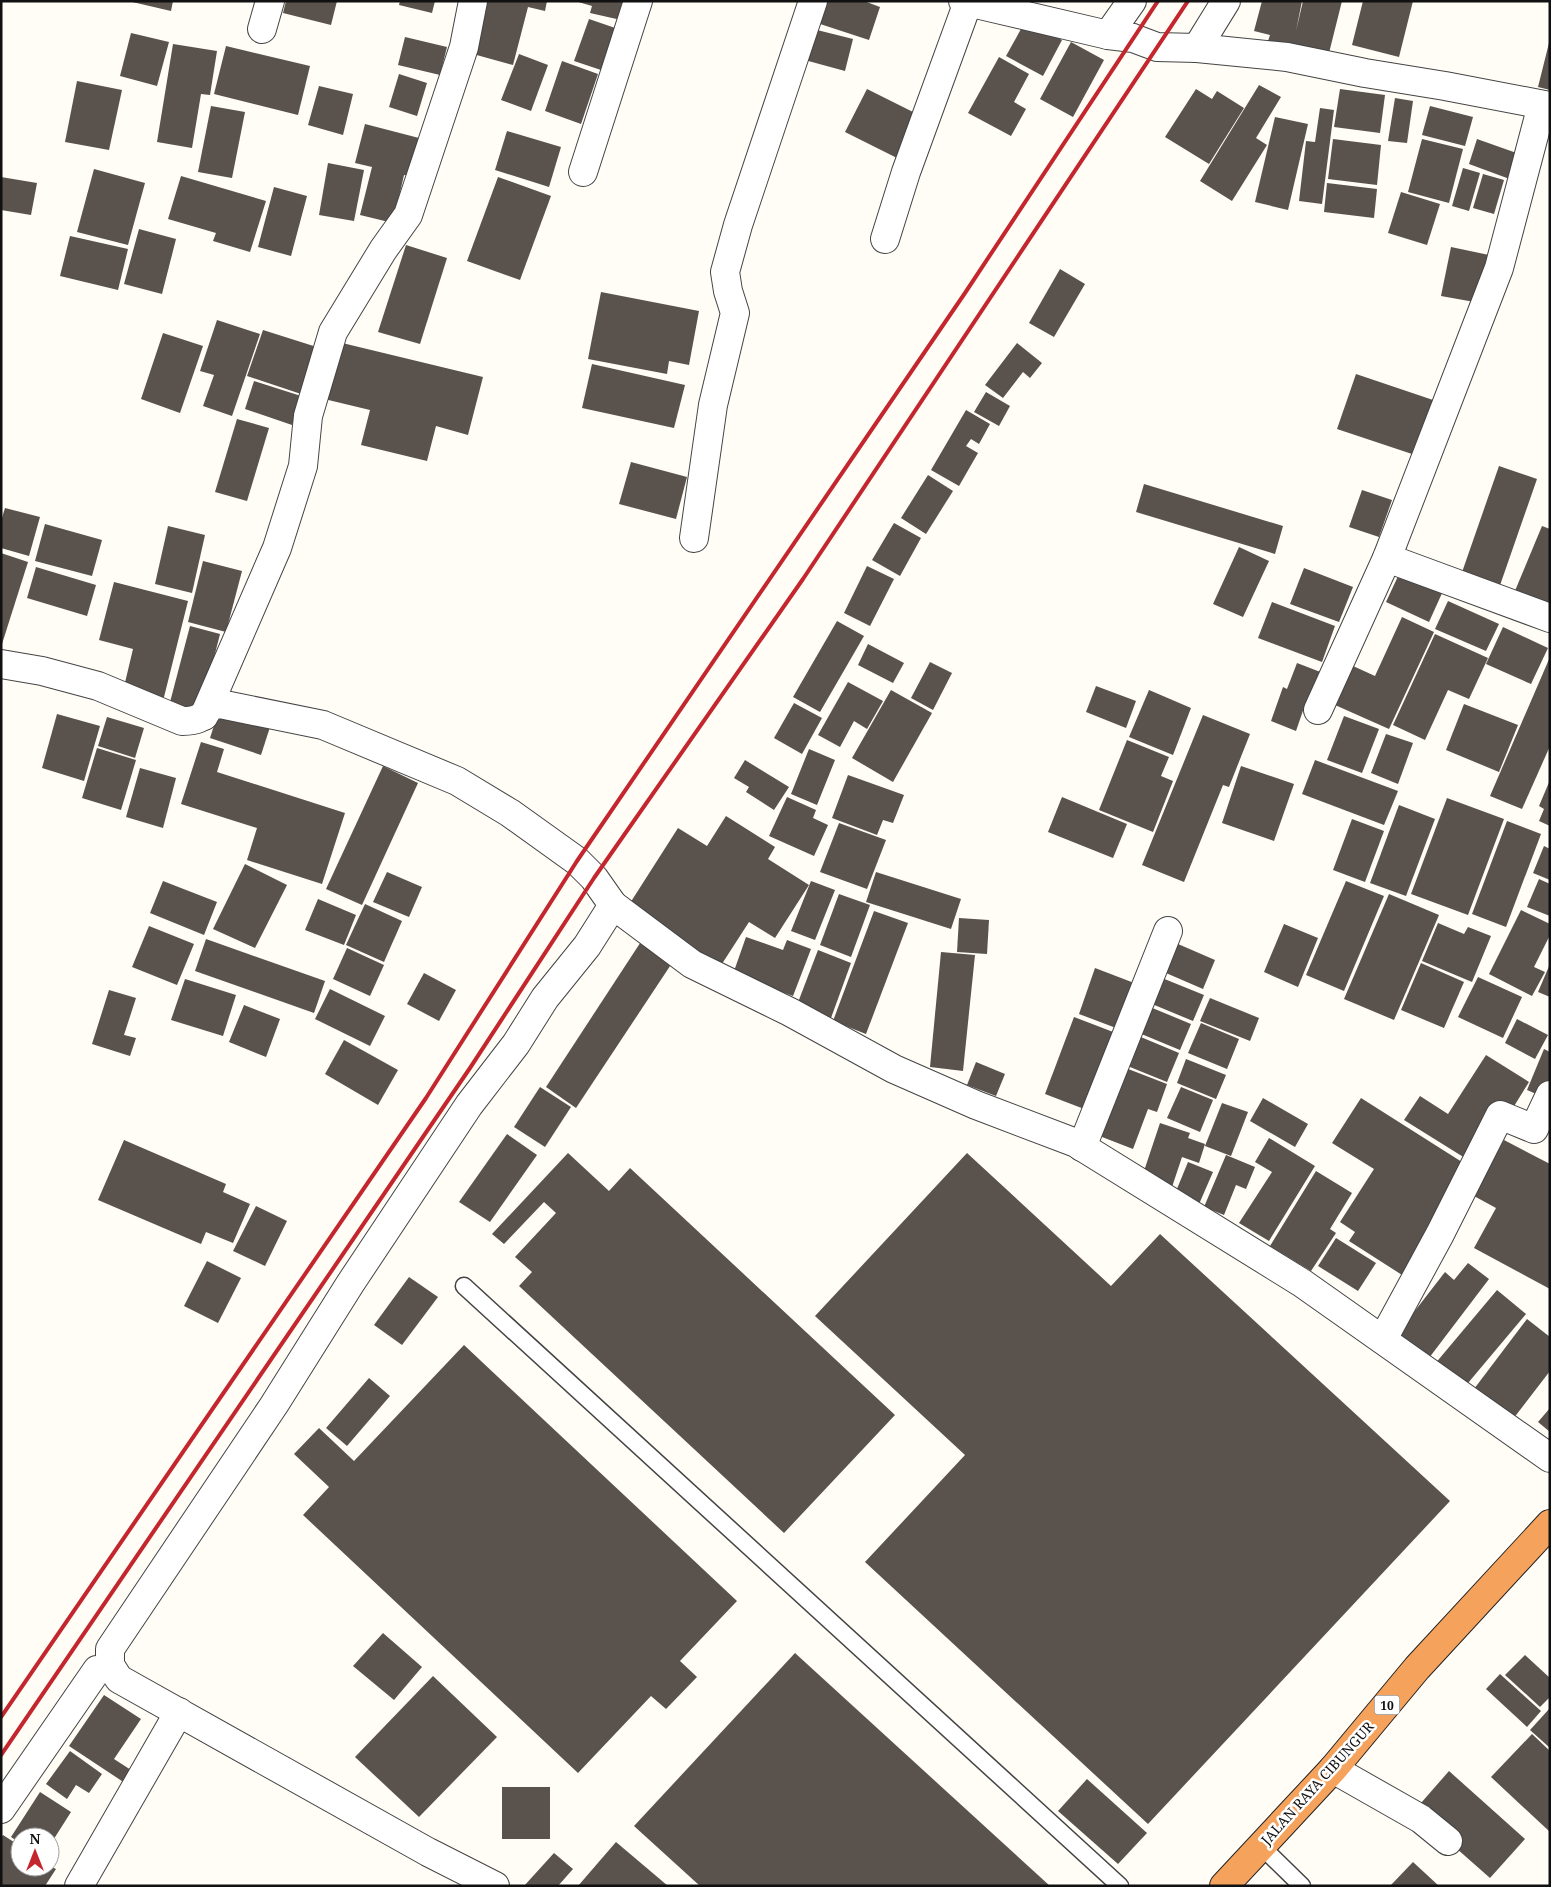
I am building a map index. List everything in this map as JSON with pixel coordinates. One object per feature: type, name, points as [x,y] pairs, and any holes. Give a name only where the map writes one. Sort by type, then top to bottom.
[{"type":"highway","name":"JALAN RAYA CIBUNGUR","points":[[1224,1886],[1333,1770],[1417,1668],[1550,1524]]},
{"type":"street","points":[[262,29],[270,1]]},
{"type":"street","points":[[204,716],[277,548],[303,466],[308,416],[332,332],[382,250],[408,215],[464,47],[473,1]]},
{"type":"street","points":[[583,172],[638,1]]},
{"type":"street","points":[[694,538],[713,404],[735,313],[728,291],[725,272],[738,225],[813,1]]},
{"type":"street","points":[[1108,35],[1132,1]]},
{"type":"street","points":[[1197,48],[1226,1]]},
{"type":"street","points":[[885,239],[906,172],[966,2],[1108,35],[1133,38],[1157,47],[1197,48],[1287,56],[1366,73],[1546,106],[1499,268],[1387,558],[1318,710]]},
{"type":"street","points":[[1387,558],[1550,618]]},
{"type":"street","points":[[1,664],[42,671],[98,686],[182,721],[195,721],[204,716],[210,706],[220,704],[323,726],[456,781],[510,813],[578,861],[594,878],[613,904],[692,964],[790,1012],[894,1069],[976,1105],[1076,1143],[1302,1283],[1550,1458]]},
{"type":"street","points":[[495,1886],[428,1852],[119,1679],[112,1669],[109,1657],[110,1648],[274,1405],[356,1276],[469,1105],[516,1044],[545,998],[587,946],[613,904]]},
{"type":"street","points":[[1082,1148],[1168,931]]},
{"type":"street","points":[[1383,1339],[1440,1234],[1500,1115],[1534,1129],[1550,1095]]},
{"type":"street","points":[[1,1810],[97,1670],[112,1669]]},
{"type":"street","points":[[79,1886],[179,1712]]},
{"type":"street","points":[[1333,1770],[1421,1820],[1448,1841]]},
{"type":"lane","points":[[464,1286],[1120,1886]]},
{"type":"lane","points":[[1261,1846],[1302,1886]]},
{"type":"building","points":[[128,1],[173,1],[171,11]]},
{"type":"building","points":[[286,1],[337,1],[331,25],[283,13]]},
{"type":"building","points":[[400,1],[435,1],[432,13],[399,5]]},
{"type":"building","points":[[486,1],[547,1],[545,11],[528,7],[513,65],[473,54]]},
{"type":"building","points":[[575,1],[625,1],[621,20],[590,13],[592,6]]},
{"type":"building","points":[[821,1],[864,1],[880,7],[869,40],[814,22]]},
{"type":"building","points":[[1262,1],[1302,1],[1296,31],[1303,1],[1342,1],[1327,61],[1292,46],[1268,41],[1270,35],[1254,31]]},
{"type":"building","points":[[1363,1],[1413,1],[1399,57],[1352,45]]},
{"type":"building","points":[[589,19],[621,30],[607,72],[574,61]]},
{"type":"building","points":[[1026,20],[1062,40],[1043,76],[1006,56]]},
{"type":"building","points":[[809,28],[853,39],[845,71],[801,59]]},
{"type":"building","points":[[131,33],[169,42],[157,86],[120,76]]},
{"type":"building","points":[[405,37],[447,47],[440,75],[398,65]]},
{"type":"building","points":[[1071,42],[1104,60],[1073,117],[1040,99]]},
{"type":"building","points":[[1550,43],[1550,90],[1538,87]]},
{"type":"building","points":[[173,44],[217,51],[210,95],[201,94],[192,148],[157,142]]},
{"type":"building","points":[[226,46],[310,66],[298,115],[214,94]]},
{"type":"building","points":[[519,54],[548,65],[531,111],[501,100]]},
{"type":"building","points":[[999,57],[1029,74],[1014,102],[1026,109],[1011,136],[968,113]]},
{"type":"building","points":[[562,61],[598,74],[581,124],[545,111]]},
{"type":"building","points":[[399,74],[427,83],[417,116],[389,107]]},
{"type":"building","points":[[77,81],[122,90],[109,150],[65,142]]},
{"type":"building","points":[[1259,85],[1281,97],[1256,138],[1267,145],[1232,201],[1200,181]]},
{"type":"building","points":[[319,86],[353,94],[343,135],[308,125]]},
{"type":"building","points":[[867,89],[919,115],[897,158],[845,132]]},
{"type":"building","points":[[1196,89],[1212,99],[1217,91],[1244,108],[1209,164],[1165,137]]},
{"type":"building","points":[[1340,89],[1385,95],[1380,133],[1334,127]]},
{"type":"building","points":[[1395,98],[1413,101],[1407,143],[1388,141]]},
{"type":"building","points":[[211,106],[245,112],[232,178],[198,172]]},
{"type":"building","points":[[1430,106],[1473,117],[1465,146],[1422,135]]},
{"type":"building","points":[[1320,108],[1334,110],[1322,204],[1299,201],[1306,141],[1315,142]]},
{"type":"building","points":[[1275,117],[1308,124],[1288,210],[1255,202]]},
{"type":"building","points":[[365,124],[419,138],[410,176],[404,175],[393,223],[360,215],[372,167],[355,163]]},
{"type":"building","points":[[507,131],[561,147],[549,187],[495,170]]},
{"type":"building","points":[[1333,139],[1381,145],[1377,185],[1328,179]]},
{"type":"building","points":[[1422,139],[1463,149],[1449,203],[1408,192]]},
{"type":"building","points":[[1477,139],[1525,156],[1515,181],[1469,164]]},
{"type":"building","points":[[328,163],[364,170],[354,221],[319,215]]},
{"type":"building","points":[[1463,168],[1480,173],[1469,211],[1452,206]]},
{"type":"building","points":[[94,169],[145,183],[128,245],[77,232]]},
{"type":"building","points":[[1483,174],[1504,180],[1494,214],[1473,208]]},
{"type":"building","points":[[181,176],[266,201],[250,252],[213,241],[216,233],[168,219]]},
{"type":"building","points":[[1,177],[37,183],[31,215],[1,210]]},
{"type":"building","points":[[498,177],[551,196],[520,280],[467,261]]},
{"type":"building","points":[[1327,183],[1377,189],[1374,218],[1324,212]]},
{"type":"building","points":[[274,187],[307,196],[291,256],[258,247]]},
{"type":"building","points":[[1401,192],[1440,204],[1427,245],[1388,233]]},
{"type":"building","points":[[139,229],[176,239],[162,294],[124,284]]},
{"type":"building","points":[[70,236],[128,249],[118,290],[60,276]]},
{"type":"building","points":[[406,245],[447,258],[420,344],[378,332]]},
{"type":"building","points":[[1451,247],[1489,255],[1480,303],[1441,296]]},
{"type":"building","points":[[1060,269],[1085,284],[1054,337],[1029,323]]},
{"type":"building","points":[[601,292],[699,311],[689,365],[669,361],[667,374],[588,359]]},
{"type":"building","points":[[217,320],[260,334],[232,416],[203,406],[214,375],[200,371]]},
{"type":"building","points":[[263,330],[323,349],[307,396],[247,376]]},
{"type":"building","points":[[163,333],[203,346],[180,413],[141,399]]},
{"type":"building","points":[[334,341],[483,377],[468,435],[436,426],[427,461],[361,445],[370,410],[320,398]]},
{"type":"building","points":[[1017,343],[1042,363],[1030,378],[1023,372],[1003,398],[985,385]]},
{"type":"building","points":[[592,364],[685,385],[674,428],[582,408]]},
{"type":"building","points":[[1356,374],[1436,401],[1418,456],[1337,429]]},
{"type":"building","points":[[254,381],[301,396],[292,425],[245,409]]},
{"type":"building","points":[[986,392],[1010,406],[999,426],[974,412]]},
{"type":"building","points":[[966,410],[990,424],[979,444],[971,439],[966,446],[978,453],[959,486],[931,470]]},
{"type":"building","points":[[237,419],[269,428],[247,501],[215,492]]},
{"type":"building","points":[[631,462],[687,477],[676,519],[619,504]]},
{"type":"building","points":[[1499,466],[1537,479],[1498,591],[1460,578]]},
{"type":"building","points":[[928,475],[953,491],[926,534],[901,518]]},
{"type":"building","points":[[1144,484],[1283,526],[1275,554],[1136,512]]},
{"type":"building","points":[[1362,490],[1392,500],[1379,537],[1349,527]]},
{"type":"building","points":[[5,508],[40,517],[29,556],[1,548],[1,521]]},
{"type":"building","points":[[894,523],[921,538],[900,576],[872,560]]},
{"type":"building","points":[[45,524],[102,540],[92,576],[35,561]]},
{"type":"building","points":[[168,526],[205,535],[192,593],[155,584]]},
{"type":"building","points":[[1542,526],[1550,529],[1550,614],[1512,598]]},
{"type":"building","points":[[1239,547],[1269,561],[1243,617],[1213,604]]},
{"type":"building","points":[[1,553],[28,562],[2,644],[1,644]]},
{"type":"building","points":[[203,561],[242,571],[226,632],[188,622]]},
{"type":"building","points":[[867,566],[894,579],[870,626],[844,613]]},
{"type":"building","points":[[36,567],[96,585],[87,616],[27,598]]},
{"type":"building","points":[[1304,568],[1353,587],[1339,622],[1290,604]]},
{"type":"building","points":[[1400,572],[1443,591],[1429,622],[1386,602]]},
{"type":"building","points":[[114,582],[188,601],[163,701],[123,691],[133,649],[99,640]]},
{"type":"building","points":[[1448,601],[1499,624],[1486,651],[1435,629]]},
{"type":"building","points":[[1272,602],[1335,626],[1322,662],[1258,638]]},
{"type":"building","points":[[1402,617],[1434,632],[1389,729],[1335,705],[1353,666],[1375,676]]},
{"type":"building","points":[[837,621],[864,636],[820,712],[793,697]]},
{"type":"building","points":[[190,626],[220,634],[200,713],[169,706]]},
{"type":"building","points":[[1503,627],[1548,648],[1531,684],[1486,664]]},
{"type":"building","points":[[1435,634],[1488,658],[1469,699],[1448,690],[1425,740],[1393,725]]},
{"type":"building","points":[[868,644],[904,663],[893,683],[858,665]]},
{"type":"building","points":[[1550,657],[1550,746],[1522,809],[1490,796]]},
{"type":"building","points":[[930,662],[952,673],[933,710],[911,698]]},
{"type":"building","points":[[1297,663],[1323,673],[1312,701],[1307,699],[1296,731],[1271,721],[1283,687],[1287,689]]},
{"type":"building","points":[[848,682],[883,701],[867,729],[854,721],[840,747],[818,735]]},
{"type":"building","points":[[1096,686],[1136,701],[1126,728],[1086,712]]},
{"type":"building","points":[[891,690],[932,713],[893,782],[852,758]]},
{"type":"building","points":[[1149,690],[1191,708],[1173,755],[1129,737]]},
{"type":"building","points":[[794,703],[822,718],[802,754],[774,738]]},
{"type":"building","points":[[1464,704],[1518,725],[1499,772],[1446,750]]},
{"type":"building","points":[[220,707],[271,724],[261,755],[210,738]]},
{"type":"building","points":[[57,714],[100,726],[84,781],[42,768]]},
{"type":"building","points":[[1203,715],[1250,734],[1229,787],[1223,785],[1184,882],[1142,865]]},
{"type":"building","points":[[1344,716],[1379,729],[1362,773],[1327,760]]},
{"type":"building","points":[[107,717],[144,728],[135,758],[98,746]]},
{"type":"building","points":[[1386,734],[1413,743],[1398,784],[1371,773]]},
{"type":"building","points":[[1127,740],[1169,757],[1161,776],[1173,781],[1153,832],[1099,810]]},
{"type":"building","points":[[201,742],[224,749],[217,772],[345,813],[322,884],[247,860],[257,828],[181,804]]},
{"type":"building","points":[[97,748],[136,760],[121,810],[82,798]]},
{"type":"building","points":[[809,749],[835,760],[817,805],[791,794]]},
{"type":"building","points":[[745,760],[789,787],[774,810],[746,792],[749,787],[734,778]]},
{"type":"building","points":[[1315,760],[1398,791],[1384,825],[1302,794]]},
{"type":"building","points":[[383,766],[418,783],[362,905],[326,889]]},
{"type":"building","points":[[1241,766],[1294,784],[1274,841],[1222,823]]},
{"type":"building","points":[[140,768],[176,778],[163,828],[126,817]]},
{"type":"building","points":[[848,775],[904,795],[893,823],[883,820],[877,835],[832,818]]},
{"type":"building","points":[[1550,780],[1550,826],[1539,821],[1544,809],[1539,806]]},
{"type":"building","points":[[787,797],[816,810],[813,818],[828,825],[814,856],[769,836]]},
{"type":"building","points":[[1062,797],[1127,824],[1113,858],[1048,832]]},
{"type":"building","points":[[1447,798],[1504,819],[1468,915],[1411,894]]},
{"type":"building","points":[[1399,805],[1435,819],[1406,896],[1370,883]]},
{"type":"building","points":[[726,816],[775,847],[768,859],[809,885],[775,938],[749,922],[718,970],[625,911],[678,828],[707,846]]},
{"type":"building","points":[[1352,819],[1384,831],[1365,882],[1333,870]]},
{"type":"building","points":[[1507,821],[1541,834],[1506,927],[1472,914]]},
{"type":"building","points":[[839,823],[886,840],[867,889],[820,872]]},
{"type":"building","points":[[1544,846],[1550,849],[1550,880],[1533,873]]},
{"type":"building","points":[[245,864],[287,885],[255,948],[213,929]]},
{"type":"building","points":[[387,872],[422,887],[409,917],[373,902]]},
{"type":"building","points":[[876,872],[961,899],[951,929],[866,902]]},
{"type":"building","points":[[1539,879],[1550,884],[1550,916],[1527,907]]},
{"type":"building","points":[[163,881],[217,902],[204,935],[150,913]]},
{"type":"building","points":[[811,881],[835,890],[815,940],[791,931]]},
{"type":"building","points":[[1346,881],[1384,896],[1344,991],[1306,975]]},
{"type":"building","points":[[839,894],[870,905],[851,957],[820,945]]},
{"type":"building","points":[[1389,894],[1439,915],[1394,1020],[1344,999]]},
{"type":"building","points":[[318,899],[356,915],[344,945],[305,930]]},
{"type":"building","points":[[365,904],[402,921],[384,962],[346,945]]},
{"type":"building","points":[[1521,910],[1550,924],[1550,935],[1534,967],[1545,972],[1532,996],[1489,974]]},
{"type":"building","points":[[874,911],[908,923],[866,1034],[833,1021]]},
{"type":"building","points":[[959,918],[989,920],[987,954],[957,952]]},
{"type":"building","points":[[1438,923],[1464,934],[1468,927],[1491,936],[1472,982],[1422,961]]},
{"type":"building","points":[[1284,924],[1318,938],[1298,987],[1264,972]]},
{"type":"building","points":[[149,926],[194,944],[177,985],[132,967]]},
{"type":"building","points":[[646,934],[678,954],[576,1108],[546,1087]]},
{"type":"building","points":[[746,937],[783,950],[787,940],[811,949],[793,996],[733,974]]},
{"type":"building","points":[[206,939],[325,981],[314,1013],[195,971]]},
{"type":"building","points":[[1178,944],[1215,960],[1203,989],[1166,973]]},
{"type":"building","points":[[347,948],[384,965],[370,996],[333,979]]},
{"type":"building","points":[[818,950],[851,963],[831,1018],[797,1005]]},
{"type":"building","points":[[941,952],[975,955],[963,1071],[930,1067]]},
{"type":"building","points":[[1421,963],[1464,982],[1444,1028],[1401,1010]]},
{"type":"building","points":[[1550,964],[1550,997],[1538,992]]},
{"type":"building","points":[[1095,968],[1142,986],[1124,1031],[1079,1014]]},
{"type":"building","points":[[424,973],[456,990],[439,1021],[407,1004]]},
{"type":"building","points":[[1478,977],[1522,997],[1503,1038],[1458,1017]]},
{"type":"building","points":[[1162,978],[1204,995],[1193,1021],[1152,1004]]},
{"type":"building","points":[[185,979],[236,995],[223,1036],[171,1020]]},
{"type":"building","points":[[330,989],[385,1016],[370,1046],[315,1019]]},
{"type":"building","points":[[109,990],[136,998],[124,1035],[136,1038],[130,1056],[92,1044]]},
{"type":"building","points":[[1210,998],[1259,1018],[1250,1041],[1200,1021]]},
{"type":"building","points":[[244,1005],[280,1019],[266,1057],[229,1042]]},
{"type":"building","points":[[1150,1007],[1191,1024],[1180,1050],[1139,1033]]},
{"type":"building","points":[[1074,1017],[1121,1035],[1092,1112],[1045,1094]]},
{"type":"building","points":[[1517,1019],[1548,1035],[1535,1059],[1505,1043]]},
{"type":"building","points":[[1201,1023],[1239,1039],[1227,1069],[1188,1053]]},
{"type":"building","points":[[1136,1035],[1179,1053],[1167,1082],[1125,1065]]},
{"type":"building","points":[[344,1040],[398,1070],[378,1105],[325,1074]]},
{"type":"building","points":[[1544,1049],[1550,1052],[1550,1100],[1527,1090]]},
{"type":"building","points":[[1486,1055],[1529,1082],[1508,1116],[1473,1163],[1404,1120],[1420,1096],[1448,1114]]},
{"type":"building","points":[[1186,1059],[1226,1075],[1216,1099],[1177,1083]]},
{"type":"building","points":[[976,1062],[1005,1074],[996,1096],[967,1085]]},
{"type":"building","points":[[1123,1067],[1167,1084],[1157,1112],[1148,1109],[1133,1149],[1097,1135]]},
{"type":"building","points":[[540,1087],[571,1107],[545,1147],[514,1127]]},
{"type":"building","points":[[1181,1087],[1213,1100],[1200,1132],[1167,1118]]},
{"type":"building","points":[[1263,1098],[1308,1124],[1295,1147],[1250,1121]]},
{"type":"building","points":[[1361,1098],[1484,1176],[1504,1140],[1550,1164],[1550,1289],[1474,1248],[1496,1208],[1474,1196],[1413,1282],[1349,1241],[1355,1232],[1340,1222],[1374,1169],[1332,1143]]},
{"type":"building","points":[[1222,1103],[1248,1112],[1231,1156],[1205,1146]]},
{"type":"building","points":[[1160,1123],[1190,1133],[1188,1138],[1205,1144],[1199,1163],[1182,1157],[1170,1193],[1140,1183]]},
{"type":"building","points":[[507,1134],[537,1155],[490,1222],[459,1202]]},
{"type":"building","points":[[1269,1138],[1315,1166],[1269,1241],[1239,1223],[1272,1172],[1255,1162]]},
{"type":"building","points":[[124,1140],[226,1184],[223,1192],[250,1204],[233,1243],[206,1232],[201,1244],[98,1200]]},
{"type":"building","points":[[568,1153],[609,1191],[630,1168],[895,1415],[784,1533],[519,1286],[532,1272],[515,1257],[556,1213],[544,1202],[504,1244],[492,1234]]},
{"type":"building","points":[[967,1153],[1111,1286],[1160,1234],[1450,1501],[1148,1824],[865,1562],[965,1455],[815,1316]]},
{"type":"building","points":[[1226,1155],[1255,1167],[1246,1189],[1236,1185],[1224,1215],[1204,1207]]},
{"type":"building","points":[[1188,1162],[1213,1172],[1196,1211],[1172,1201]]},
{"type":"building","points":[[1316,1171],[1352,1193],[1330,1229],[1336,1233],[1311,1271],[1270,1246]]},
{"type":"building","points":[[256,1206],[287,1221],[265,1266],[233,1251]]},
{"type":"building","points":[[1336,1238],[1376,1263],[1358,1291],[1318,1266]]},
{"type":"building","points":[[207,1261],[241,1278],[218,1323],[184,1306]]},
{"type":"building","points":[[1468,1263],[1489,1279],[1429,1358],[1397,1334],[1445,1272],[1454,1280]]},
{"type":"building","points":[[409,1277],[438,1297],[402,1345],[374,1325]]},
{"type":"building","points":[[1497,1290],[1526,1314],[1463,1389],[1434,1365]]},
{"type":"building","points":[[1527,1319],[1550,1337],[1550,1371],[1513,1419],[1474,1389]]},
{"type":"building","points":[[464,1345],[737,1601],[680,1661],[697,1677],[666,1709],[651,1696],[578,1773],[303,1515],[329,1487],[294,1454],[319,1428],[354,1461]]},
{"type":"building","points":[[369,1378],[390,1396],[347,1446],[326,1428]]},
{"type":"building","points":[[1550,1408],[1550,1432],[1538,1422]]},
{"type":"building","points":[[383,1633],[422,1667],[394,1700],[353,1666]]},
{"type":"building","points":[[795,1653],[1050,1886],[700,1886],[634,1826]]},
{"type":"building","points":[[1525,1655],[1550,1678],[1550,1697],[1540,1707],[1505,1675]]},
{"type":"building","points":[[1500,1674],[1541,1711],[1527,1727],[1486,1689]]},
{"type":"building","points":[[433,1676],[497,1737],[419,1817],[355,1757]]},
{"type":"building","points":[[104,1695],[141,1719],[114,1759],[148,1781],[140,1793],[69,1746]]},
{"type":"building","points":[[1550,1708],[1550,1748],[1530,1730]]},
{"type":"building","points":[[1532,1734],[1550,1751],[1550,1832],[1491,1777]]},
{"type":"building","points":[[70,1751],[102,1774],[89,1793],[76,1785],[67,1799],[46,1784]]},
{"type":"building","points":[[1449,1771],[1525,1839],[1490,1878],[1414,1811]]},
{"type":"building","points":[[1087,1779],[1147,1833],[1118,1864],[1058,1811]]},
{"type":"building","points":[[502,1787],[550,1787],[550,1839],[502,1839]]},
{"type":"building","points":[[40,1792],[71,1812],[60,1829],[60,1827],[17,1827]]},
{"type":"building","points":[[3,1835],[10,1840],[10,1877],[51,1877],[45,1886],[1,1886],[1,1838]]},
{"type":"building","points":[[616,1842],[668,1886],[578,1886]]},
{"type":"building","points":[[554,1853],[573,1869],[558,1886],[524,1886]]},
{"type":"building","points":[[1413,1862],[1439,1886],[1390,1886]]},
{"type":"railway","points":[[1,1717],[426,1098],[577,861],[965,293],[1158,1]]},
{"type":"railway","points":[[1,1755],[470,1068],[594,878],[803,579],[1188,1]]}]
